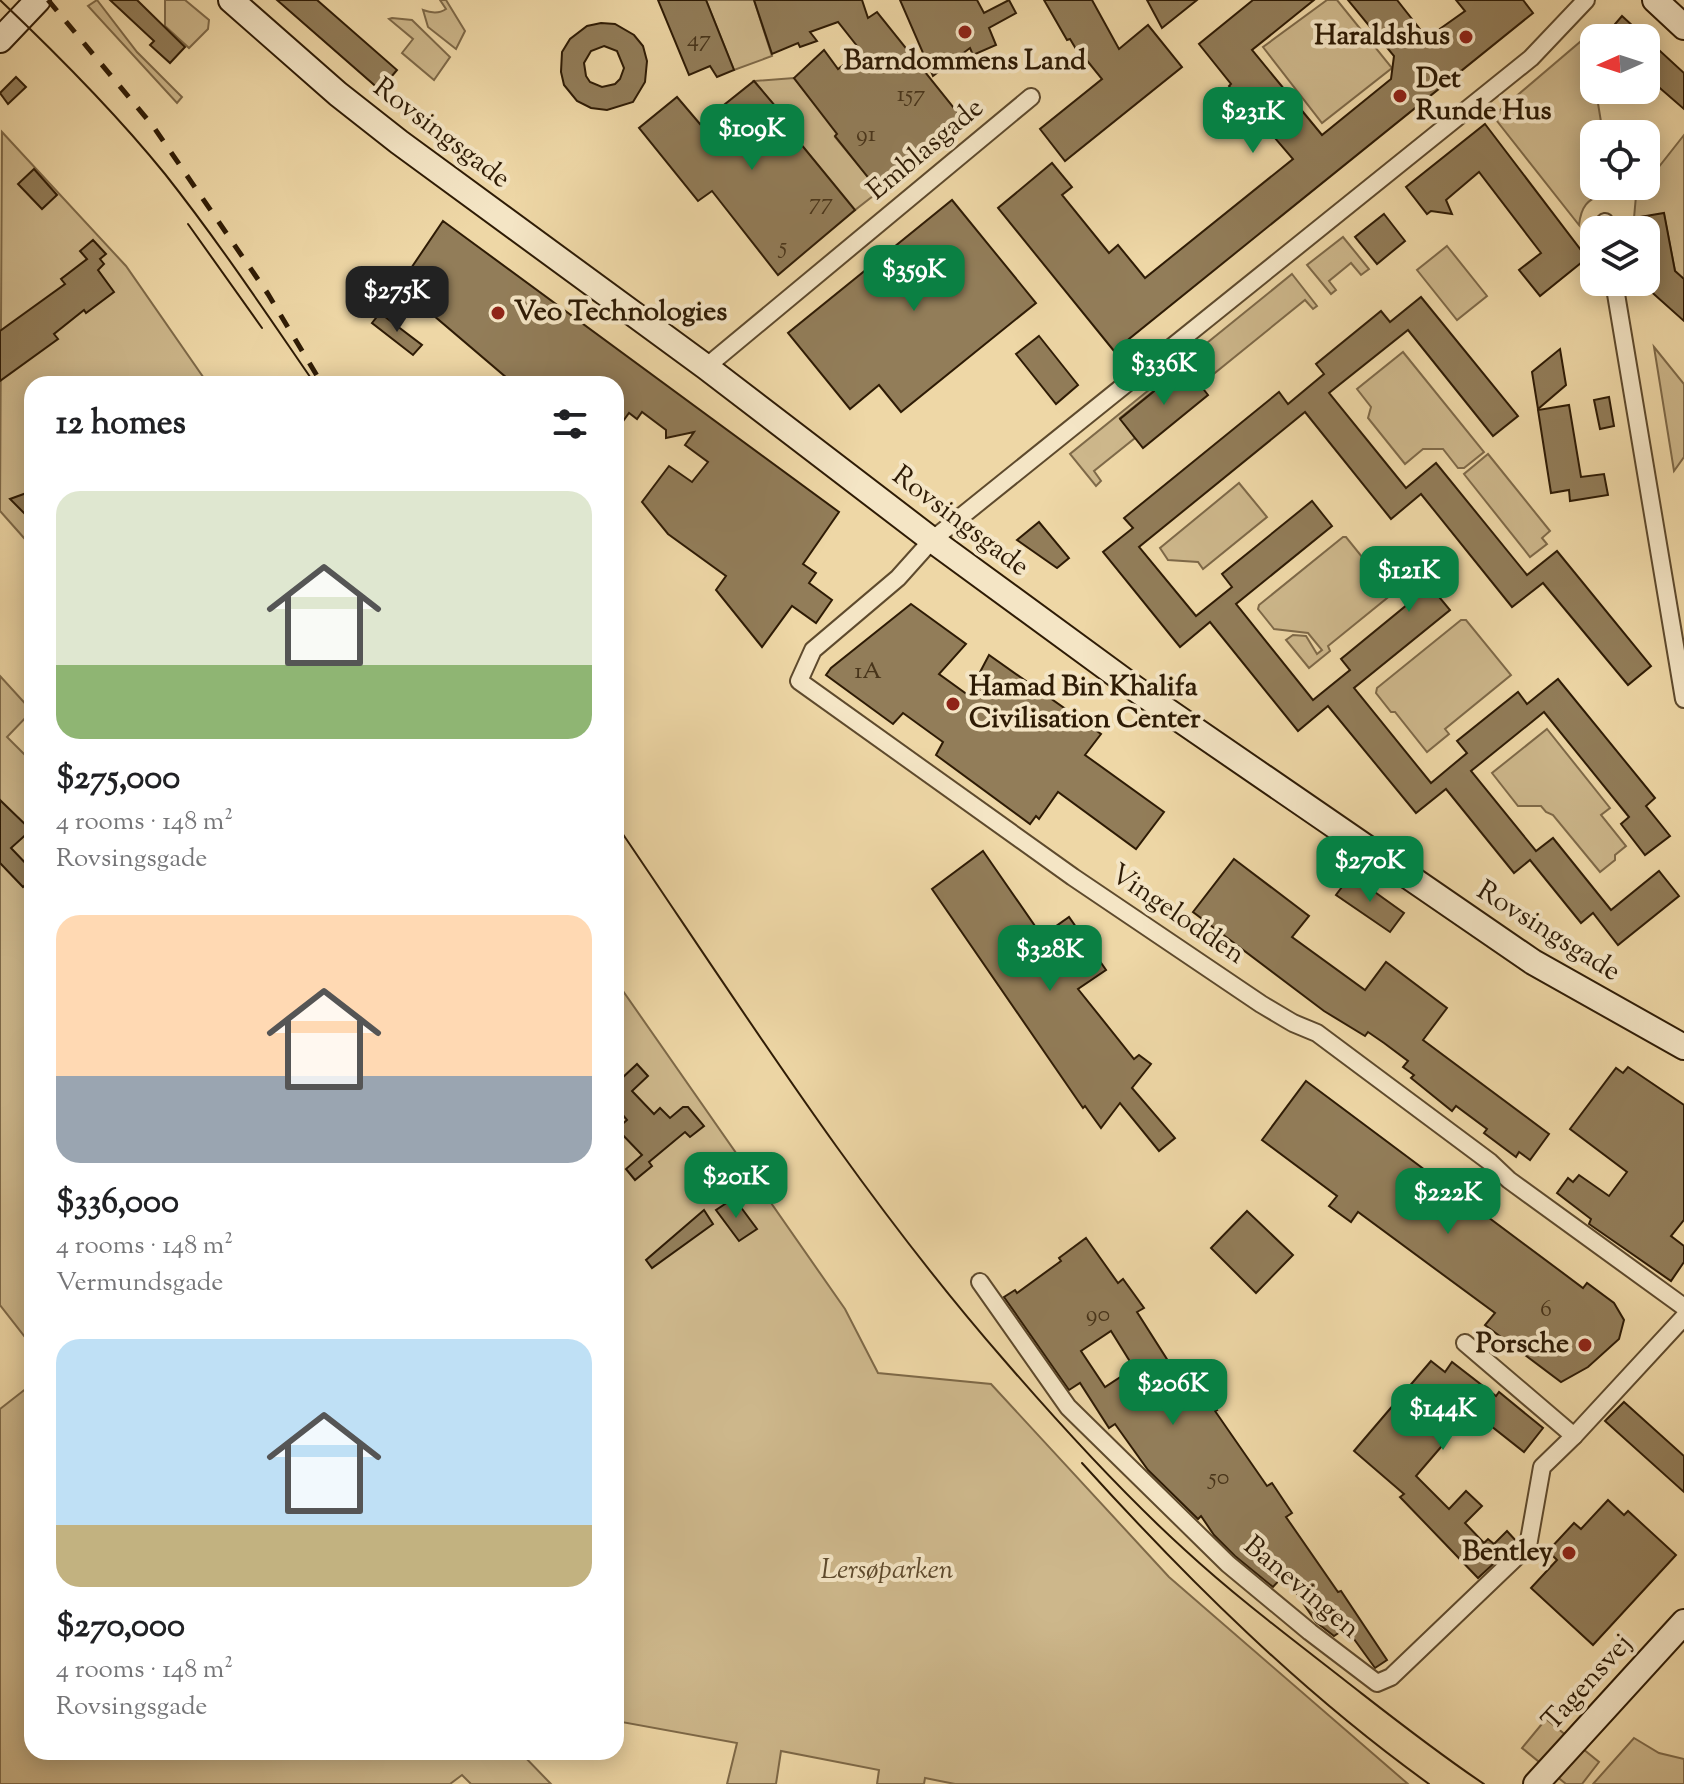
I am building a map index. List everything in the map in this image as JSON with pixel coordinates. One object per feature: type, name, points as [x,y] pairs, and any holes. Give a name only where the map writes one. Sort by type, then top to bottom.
[{"type":"street","points":[[0,40],[38,0]]},
{"type":"street","name":"Rovsingsgade","points":[[231,0],[338,94],[399,142],[1161,707],[1533,962],[1684,1047]]},
{"type":"street","points":[[932,540],[1531,58],[1586,0]]},
{"type":"street","points":[[1655,0],[1684,27]]},
{"type":"street","name":"Emblasgade","points":[[706,367],[1031,97]]},
{"type":"street","points":[[1616,296],[1684,699]]},
{"type":"street","name":"Vingelodden","points":[[932,540],[898,578],[813,650],[799,681],[1073,877],[1293,1023],[1317,1033],[1490,1162],[1509,1180],[1684,1307]]},
{"type":"street","name":"Banevingen","points":[[980,1282],[1068,1407],[1228,1564],[1377,1683],[1391,1677],[1528,1546],[1542,1467],[1684,1317]]},
{"type":"street","points":[[1465,1343],[1574,1436]]},
{"type":"street","name":"Tagensvej","points":[[1536,1784],[1684,1622]]},
{"type":"green space","points":[[97,0],[137,52],[182,97],[177,103],[88,6]]},
{"type":"green space","points":[[165,0],[185,0],[209,20],[208,29],[189,48],[165,26]]},
{"type":"green space","points":[[440,0],[446,0],[465,31],[456,49],[428,27],[423,10],[443,11],[446,9]]},
{"type":"green space","points":[[706,0],[754,0],[772,56],[734,70]]},
{"type":"green space","points":[[1327,0],[1337,0],[1392,68],[1322,123],[1263,47]]},
{"type":"green space","points":[[389,19],[412,20],[450,57],[434,80],[402,53],[413,39]]},
{"type":"green space","points":[[1580,42],[1580,104],[1598,104],[1601,120],[1580,120],[1580,200],[1591,200],[1581,213],[1579,225],[1493,116]]},
{"type":"green space","points":[[794,78],[838,133],[835,137],[879,190],[882,189],[855,210],[754,81]]},
{"type":"green space","points":[[2,132],[126,266],[202,376],[24,376],[24,538],[0,511]]},
{"type":"green space","points":[[1684,135],[1684,279],[1675,271],[1664,214],[1634,216],[1636,200],[1660,200],[1660,166]]},
{"type":"green space","points":[[1343,237],[1369,269],[1361,275],[1351,263],[1329,281],[1336,290],[1331,294],[1307,265]]},
{"type":"green space","points":[[1447,246],[1487,296],[1457,320],[1417,270]]},
{"type":"green space","points":[[1292,274],[1317,306],[1313,309],[1305,300],[1200,385],[1185,366],[1120,418],[1135,438],[1094,471],[1101,481],[1096,486],[1070,454]]},
{"type":"green space","points":[[1654,347],[1684,384],[1684,457],[1674,471]]},
{"type":"green space","points":[[1403,352],[1484,452],[1464,468],[1458,468],[1443,449],[1423,449],[1405,464],[1368,418],[1371,407],[1357,389]]},
{"type":"green space","points":[[1488,454],[1550,531],[1542,538],[1547,544],[1530,557],[1464,474]]},
{"type":"green space","points":[[1239,483],[1267,517],[1203,569],[1198,562],[1168,560],[1160,548]]},
{"type":"green space","points":[[1343,537],[1392,594],[1328,646],[1330,651],[1309,668],[1286,640],[1293,635],[1306,636],[1317,654],[1322,650],[1308,633],[1274,629],[1258,609],[1259,605]]},
{"type":"green space","points":[[1461,620],[1466,620],[1511,675],[1445,729],[1449,734],[1427,752],[1376,693],[1377,688]]},
{"type":"green space","points":[[0,676],[24,702],[24,719],[7,737],[24,754],[24,1336],[0,1305]]},
{"type":"green space","points":[[1547,729],[1610,808],[1601,815],[1626,846],[1600,872],[1553,815],[1541,806],[1518,806],[1492,773]]},
{"type":"green space","name":"Lersøparken","points":[[624,992],[845,1309],[878,1373],[991,1384],[1169,1577],[1408,1784],[955,1784],[925,1778],[924,1784],[877,1784],[879,1770],[781,1751],[776,1784],[727,1784],[737,1743],[624,1722]]},
{"type":"green space","points":[[24,1390],[24,1760],[528,1760],[551,1784],[471,1784],[462,1775],[450,1784],[0,1784],[0,1409]]},
{"type":"green space","points":[[1546,1719],[1599,1762],[1582,1784],[1566,1784],[1522,1748]]},
{"type":"green space","points":[[1634,1738],[1659,1753],[1684,1759],[1684,1784],[1593,1784]]},
{"type":"building","points":[[110,0],[137,0],[185,47],[170,63],[150,45],[154,41]]},
{"type":"building","points":[[277,0],[317,0],[397,70],[380,90]]},
{"type":"building","points":[[658,0],[706,0],[734,70],[717,77],[710,66],[689,75]]},
{"type":"building","points":[[754,0],[862,0],[868,18],[877,12],[966,123],[879,191],[794,78],[824,50],[838,69],[861,51],[838,22],[810,32],[817,41],[800,47],[798,43],[772,54]]},
{"type":"building","points":[[900,0],[977,0],[984,13],[1009,0],[1016,13],[989,28],[996,45],[973,55],[970,48],[933,76]]},
{"type":"building","points":[[1044,0],[1092,0],[1119,49],[1148,25],[1182,67],[1065,161],[1040,129],[1102,79],[1085,58],[1082,59],[1070,39],[1067,40]]},
{"type":"building","points":[[1147,0],[1197,0],[1162,28]]},
{"type":"building","points":[[1253,0],[1314,0],[1252,50],[1322,135],[1391,79],[1394,56],[1348,0],[1397,0],[1427,38],[1465,11],[1456,0],[1523,0],[1533,13],[1114,351],[998,208],[1052,163],[1072,187],[1062,195],[1109,253],[1118,245],[1145,278],[1293,159],[1269,131],[1260,138],[1237,109],[1243,104],[1229,86],[1231,84],[1199,44]]},
{"type":"building","points":[[1622,16],[1631,24],[1615,24]]},
{"type":"building","points":[[615,24],[634,35],[643,46],[647,61],[645,82],[633,102],[607,110],[591,108],[577,101],[564,85],[562,52],[570,39],[587,26]],"holes":[[[604,46],[617,51],[624,68],[620,79],[615,84],[602,87],[590,82],[584,63],[591,51]]]},
{"type":"building","points":[[1660,51],[1684,73],[1684,109],[1660,88]]},
{"type":"building","points":[[16,77],[26,87],[8,104],[0,93]]},
{"type":"building","points":[[754,81],[799,134],[795,137],[855,210],[778,275],[712,191],[698,201],[639,128],[677,97],[700,124]]},
{"type":"building","points":[[1485,124],[1580,249],[1580,264],[1540,296],[1519,270],[1541,253],[1479,172],[1446,200],[1452,214],[1431,211],[1427,214],[1406,187]]},
{"type":"building","points":[[34,169],[57,195],[42,209],[18,184]]},
{"type":"building","points":[[952,200],[1036,303],[901,412],[879,385],[850,409],[788,333]]},
{"type":"building","points":[[1664,213],[1675,271],[1684,279],[1684,321],[1656,296],[1660,296],[1660,216],[1646,216]]},
{"type":"building","points":[[1384,214],[1405,241],[1377,264],[1355,237]]},
{"type":"building","points":[[443,221],[839,512],[803,564],[816,573],[809,583],[832,600],[816,623],[792,606],[762,647],[716,590],[726,576],[668,534],[642,502],[669,466],[692,482],[708,462],[685,445],[694,432],[666,438],[666,430],[642,412],[637,419],[629,413],[624,420],[624,376],[505,376],[399,286]]},
{"type":"building","points":[[93,240],[106,254],[100,259],[104,264],[98,270],[114,292],[86,313],[84,310],[54,334],[58,339],[0,381],[0,331],[65,284],[61,279],[87,259],[80,251]]},
{"type":"building","points":[[1421,297],[1518,416],[1493,436],[1408,330],[1329,393],[1406,488],[1436,463],[1527,575],[1557,551],[1651,666],[1628,685],[1543,583],[1512,607],[1421,494],[1391,519],[1305,412],[1139,547],[1196,616],[1232,587],[1222,574],[1312,501],[1332,526],[1236,604],[1313,700],[1350,670],[1341,659],[1430,586],[1450,610],[1354,688],[1431,783],[1467,753],[1457,741],[1518,692],[1527,704],[1558,679],[1655,798],[1646,806],[1670,836],[1645,855],[1621,824],[1629,817],[1544,712],[1471,771],[1536,851],[1553,838],[1611,910],[1659,871],[1679,896],[1618,945],[1593,913],[1581,923],[1530,860],[1514,873],[1446,789],[1416,813],[1328,706],[1298,731],[1210,622],[1180,647],[1103,552],[1133,528],[1124,518],[1279,392],[1288,404],[1324,374],[1316,364],[1381,311],[1390,322]]},
{"type":"building","points":[[380,313],[422,345],[413,355],[372,323]]},
{"type":"building","points":[[1039,336],[1078,385],[1056,404],[1016,354]]},
{"type":"building","points":[[1560,349],[1566,385],[1538,409],[1532,372]]},
{"type":"building","points":[[1185,366],[1208,395],[1143,448],[1120,419]]},
{"type":"building","points":[[1609,397],[1614,426],[1600,429],[1594,400]]},
{"type":"building","points":[[1569,405],[1581,477],[1604,474],[1608,495],[1570,501],[1569,490],[1551,493],[1538,410]]},
{"type":"building","points":[[24,494],[24,513],[10,499]]},
{"type":"building","points":[[1039,522],[1069,558],[1057,568],[1017,540]]},
{"type":"building","points":[[911,604],[966,644],[939,674],[968,695],[989,655],[1101,734],[1085,755],[1164,812],[1136,849],[1058,792],[1039,819],[1036,816],[1030,824],[936,755],[943,742],[903,713],[893,724],[826,675]]},
{"type":"building","points":[[0,800],[24,823],[24,836],[11,848],[24,862],[24,886],[0,863]]},
{"type":"building","points":[[983,851],[1042,936],[1069,917],[1106,970],[1078,989],[1134,1059],[1139,1055],[1151,1064],[1132,1088],[1175,1138],[1159,1151],[1120,1103],[1101,1128],[1085,1106],[1083,1108],[932,889]]},
{"type":"building","points":[[1234,859],[1309,916],[1292,937],[1365,990],[1386,962],[1447,1008],[1423,1040],[1549,1134],[1530,1160],[1519,1152],[1516,1157],[1484,1133],[1487,1129],[1456,1106],[1452,1111],[1411,1078],[1414,1075],[1403,1067],[1408,1061],[1384,1043],[1368,1032],[1365,1036],[1324,1011],[1193,912]]},
{"type":"building","points":[[1351,875],[1404,913],[1390,932],[1336,895]]},
{"type":"building","points":[[637,1064],[648,1076],[632,1091],[654,1114],[660,1108],[670,1118],[683,1107],[688,1107],[704,1126],[690,1137],[685,1132],[649,1162],[652,1166],[635,1180],[626,1169],[642,1155],[624,1136],[624,1123],[627,1120],[624,1116],[624,1076]]},
{"type":"building","points":[[1628,1067],[1684,1105],[1684,1220],[1671,1236],[1684,1246],[1684,1262],[1671,1281],[1589,1224],[1591,1219],[1557,1193],[1568,1178],[1573,1182],[1579,1175],[1609,1196],[1627,1172],[1570,1129],[1616,1068],[1623,1073]]},
{"type":"building","points":[[1306,1081],[1583,1288],[1587,1283],[1614,1303],[1624,1320],[1619,1339],[1588,1367],[1561,1382],[1485,1325],[1495,1313],[1358,1212],[1351,1222],[1329,1206],[1337,1196],[1262,1140]]},
{"type":"building","points":[[734,1198],[757,1229],[739,1241],[716,1210]]},
{"type":"building","points":[[704,1210],[713,1224],[652,1268],[646,1260]]},
{"type":"building","points":[[1247,1211],[1293,1255],[1256,1293],[1211,1248]]},
{"type":"building","points":[[1086,1238],[1118,1283],[1123,1279],[1144,1308],[1137,1312],[1186,1389],[1198,1381],[1267,1486],[1272,1483],[1292,1513],[1286,1517],[1387,1660],[1375,1668],[1346,1628],[1334,1636],[1316,1622],[1284,1575],[1273,1587],[1235,1556],[1214,1535],[1201,1516],[1198,1519],[1148,1470],[1115,1424],[1109,1428],[1080,1383],[1069,1390],[1004,1297],[1015,1290],[1017,1293],[1061,1261],[1059,1258]],"holes":[[[1111,1331],[1134,1368],[1105,1387],[1081,1351]]]},
{"type":"building","points":[[1431,1361],[1445,1372],[1452,1362],[1496,1396],[1499,1392],[1543,1428],[1524,1452],[1472,1411],[1416,1476],[1449,1509],[1466,1491],[1482,1506],[1465,1523],[1484,1543],[1488,1539],[1494,1544],[1507,1531],[1517,1542],[1478,1578],[1400,1497],[1404,1494],[1354,1451]]},
{"type":"building","points":[[1624,1402],[1684,1456],[1684,1492],[1605,1421]]},
{"type":"building","points":[[1608,1500],[1624,1515],[1628,1511],[1676,1555],[1593,1645],[1531,1588],[1557,1560],[1548,1551],[1574,1523],[1581,1529]]},
{"type":"tram line","points":[[0,0],[86,84],[165,174],[309,376]]},
{"type":"tram line","points":[[188,224],[262,328]]},
{"type":"tram line","points":[[624,836],[850,1165],[951,1297],[1069,1434],[1137,1505],[1224,1584],[1397,1721],[1484,1784]]},
{"type":"tram line","points":[[1082,1463],[1204,1591],[1291,1673],[1429,1784]]},
{"type":"railway","points":[[48,0],[153,126],[268,294],[317,376]]},
{"type":"place","name":"Barndommens Land","points":[[965,32]]},
{"type":"place","name":"Haraldshus","points":[[1466,37]]},
{"type":"place","name":"Det Runde Hus","points":[[1400,96]]},
{"type":"place","name":"Veo Technologies","points":[[498,313]]},
{"type":"place","name":"Hamad Bin Khalifa Civilisation Center","points":[[953,704]]},
{"type":"place","name":"Porsche","points":[[1585,1345]]},
{"type":"place","name":"Bentley","points":[[1569,1553]]}]
